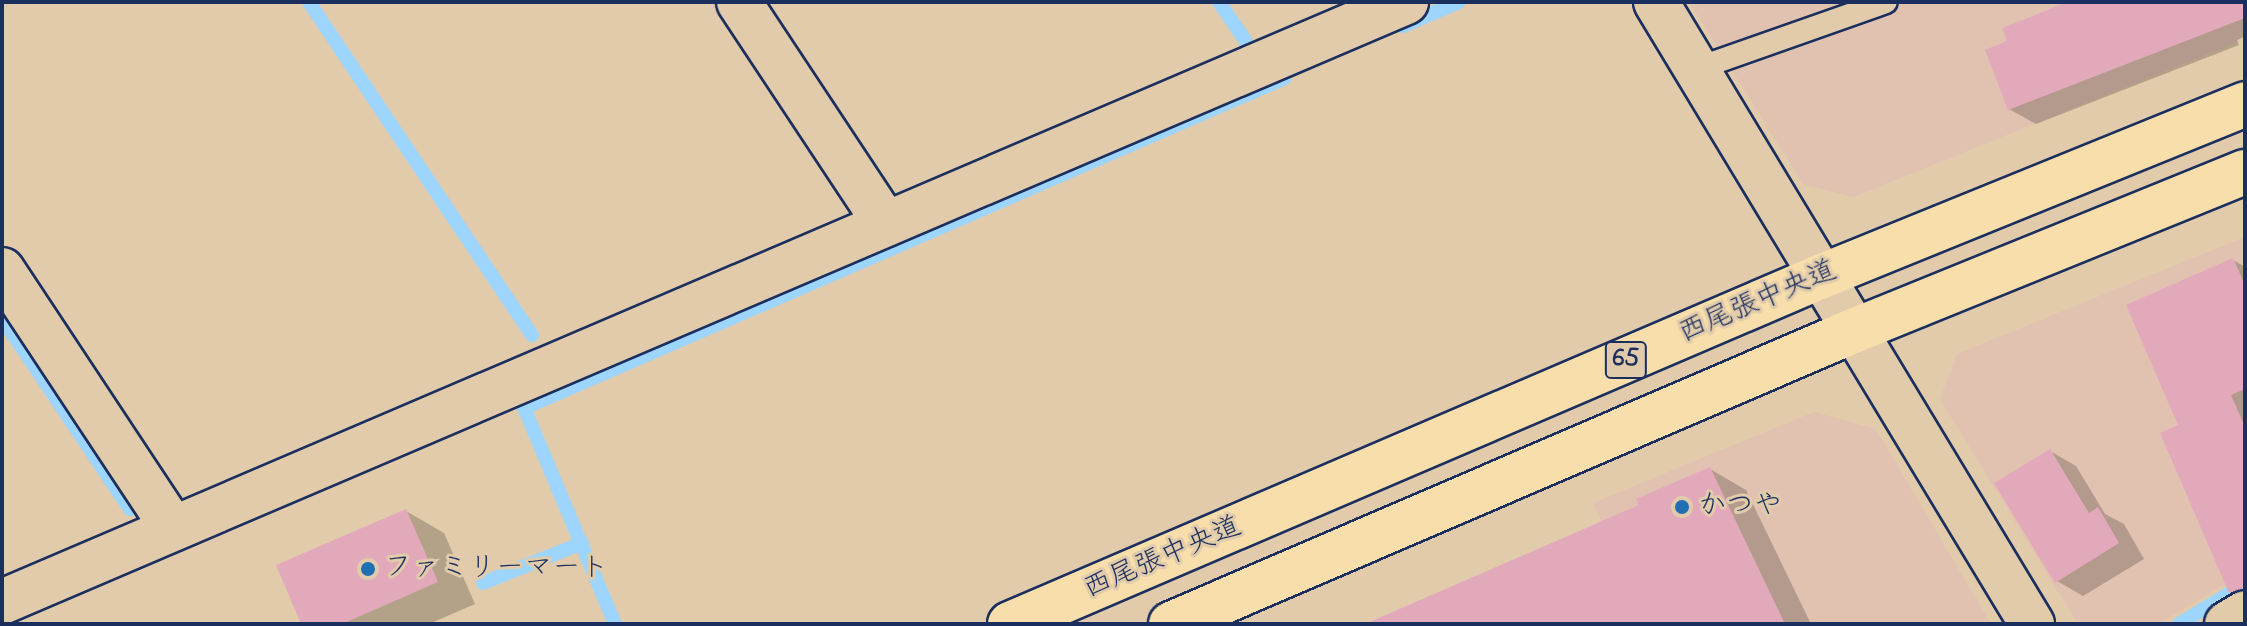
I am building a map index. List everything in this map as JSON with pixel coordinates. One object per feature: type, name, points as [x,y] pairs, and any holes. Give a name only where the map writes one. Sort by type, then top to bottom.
[{"type":"main road","name":"西尾張中央道","points":[[1010,624],[1822,276],[2245,104]]},
{"type":"main road","name":"65","points":[[1171,624],[1853,331],[2245,172]]},
{"type":"street","points":[[739,2],[886,224]]},
{"type":"street","points":[[2,602],[1406,2]]},
{"type":"street","points":[[1656,2],[2032,624]]},
{"type":"street","points":[[2,270],[173,528]]},
{"type":"street","points":[[2227,624],[2245,613]]},
{"type":"lane","points":[[1696,69],[1886,2]]},
{"type":"shaded area","points":[[1689,2],[2245,2],[2245,39],[1853,197],[1803,184]]},
{"type":"shaded area","points":[[2245,237],[2245,572],[2158,624],[2078,624],[1940,399],[1957,354]]},
{"type":"shaded area","points":[[1814,412],[1876,429],[1991,624],[1649,624],[1593,503]]},
{"type":"building","points":[[2068,2],[2245,2],[2245,18],[2008,110],[1985,50],[2007,41],[2002,28]]},
{"type":"building","points":[[2233,258],[2245,285],[2245,389],[2231,395],[2245,427],[2245,588],[2229,593],[2160,433],[2178,425],[2126,305]]},
{"type":"building","points":[[2050,449],[2089,513],[2098,507],[2119,543],[2055,583],[1994,483]]},
{"type":"building","points":[[1710,467],[1785,624],[1365,624],[1639,505],[1636,499]]},
{"type":"building","points":[[406,509],[438,582],[342,624],[301,624],[276,565]]},
{"type":"waterway","points":[[309,2],[532,335]]},
{"type":"waterway","points":[[1219,2],[1245,40]]},
{"type":"waterway","points":[[1403,26],[1459,2]]},
{"type":"waterway","points":[[615,624],[524,408],[1285,78]]},
{"type":"waterway","points":[[2,318],[130,509]]},
{"type":"waterway","points":[[483,583],[582,543]]},
{"type":"waterway","points":[[2179,624],[2245,584]]},
{"type":"place","name":"かつや","points":[[1682,507]]},
{"type":"place","name":"ファミリーマート","points":[[368,569]]}]
